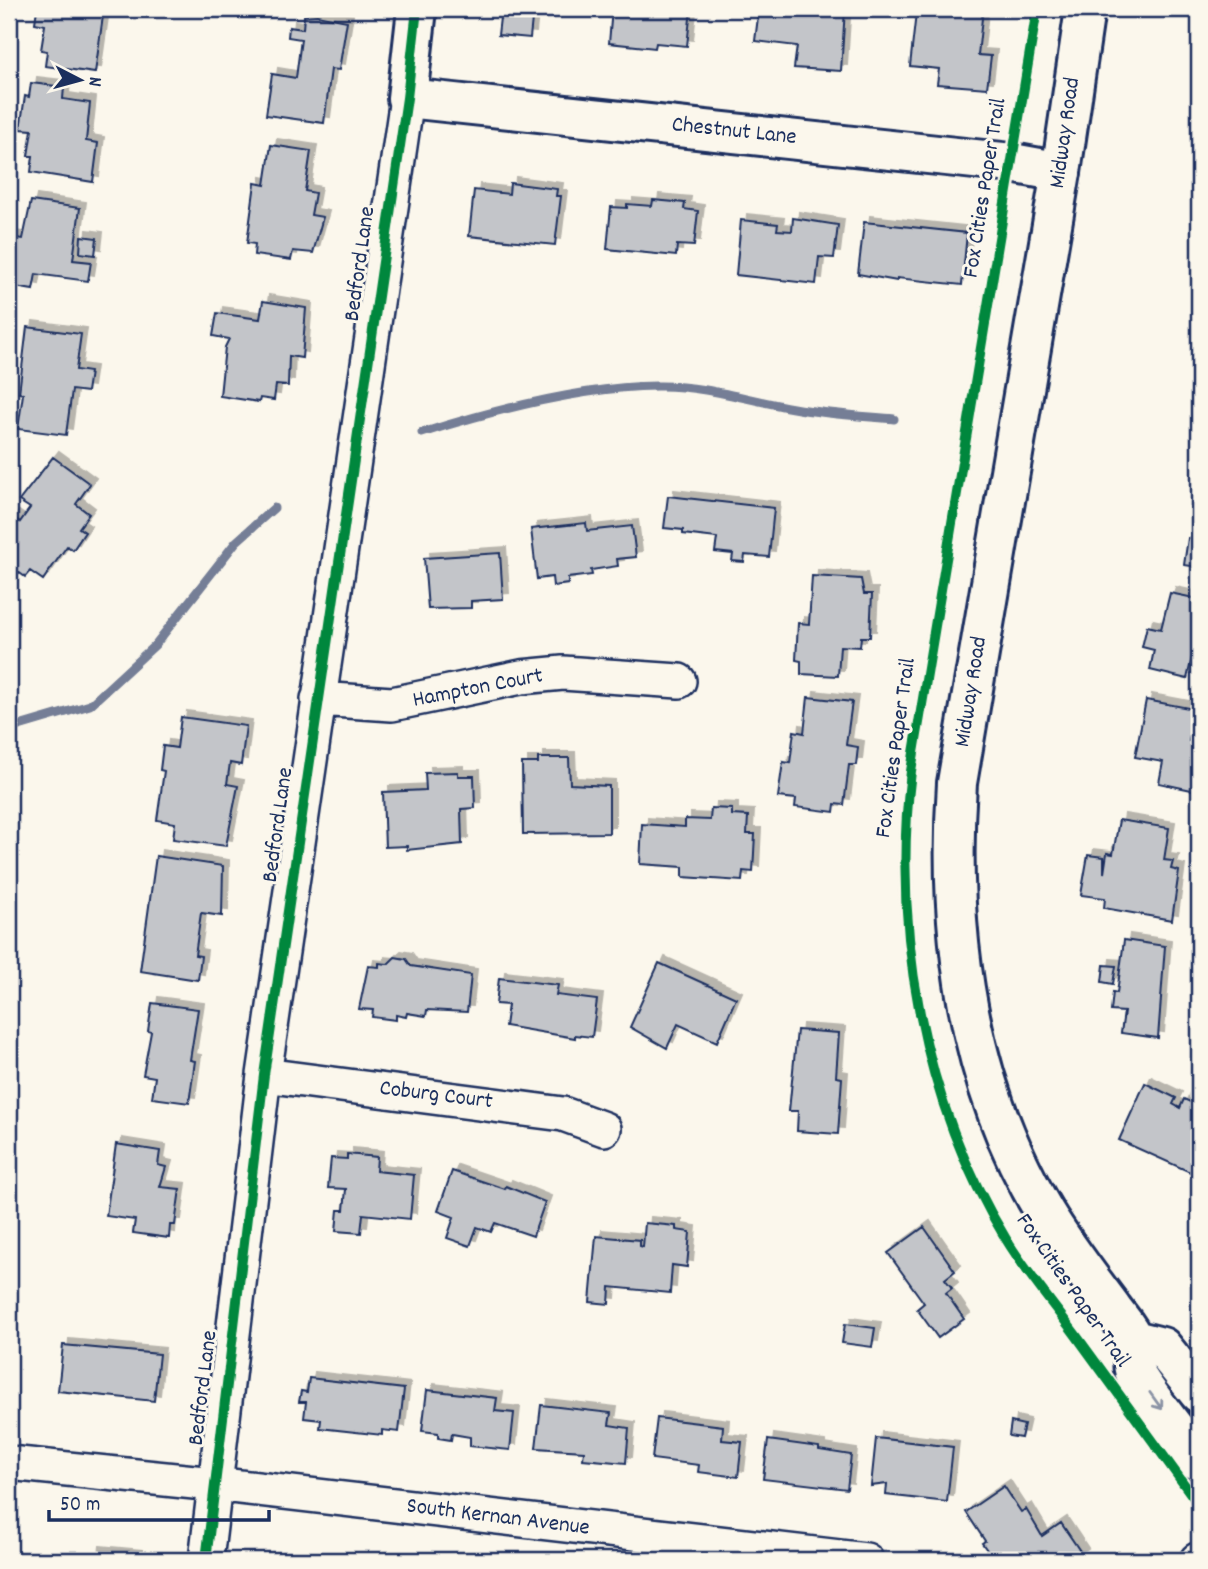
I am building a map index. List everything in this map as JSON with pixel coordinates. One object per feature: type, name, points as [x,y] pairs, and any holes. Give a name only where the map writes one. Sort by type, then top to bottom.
[{"type":"main road","points":[[407,98],[417,9]]},
{"type":"main road","name":"Midway Road","points":[[1085,9],[1061,172],[957,783],[953,848],[955,928],[967,1008],[998,1117],[1045,1213],[1134,1339]]},
{"type":"main road","name":"Chestnut Lane","points":[[407,98],[1012,163],[1061,172]]},
{"type":"main road","points":[[1199,1393],[1162,1347],[1134,1339],[1134,1371],[1199,1461]]},
{"type":"street","name":"Bedford Lane","points":[[206,1560],[264,1075],[407,98]]},
{"type":"street","name":"Hampton Court","points":[[318,699],[392,704],[521,677],[564,673],[679,681]]},
{"type":"street","name":"Coburg Court","points":[[264,1075],[564,1114],[604,1129]]},
{"type":"street","name":"South Kernan Avenue","points":[[9,1463],[214,1484],[866,1560]]},
{"type":"building","points":[[37,9],[104,9],[95,73],[45,66],[47,51],[41,50],[45,25],[35,23]]},
{"type":"building","points":[[501,9],[533,9],[530,38],[498,35]]},
{"type":"building","points":[[612,9],[691,9],[687,46],[656,43],[655,48],[609,43]]},
{"type":"building","points":[[759,9],[845,9],[841,71],[794,68],[797,46],[755,41]]},
{"type":"building","points":[[944,9],[983,9],[978,55],[991,56],[987,88],[937,84],[939,69],[910,66],[916,13],[943,16]]},
{"type":"building","points":[[317,15],[347,21],[339,70],[331,69],[324,123],[266,115],[272,74],[296,78],[301,39],[288,37],[289,27],[303,29],[304,16]]},
{"type":"building","points":[[31,83],[64,87],[63,99],[90,103],[86,141],[98,143],[93,182],[31,172],[33,156],[28,156],[32,130],[20,129],[25,96],[29,97]]},
{"type":"building","points":[[271,145],[311,151],[305,191],[315,193],[311,215],[323,217],[313,253],[293,251],[291,260],[254,255],[255,244],[247,243],[255,183],[265,185]]},
{"type":"building","points":[[510,183],[557,189],[556,196],[561,196],[555,245],[469,236],[474,190],[509,194]]},
{"type":"building","points":[[653,200],[685,203],[684,209],[698,211],[694,246],[677,245],[676,256],[607,249],[611,207],[627,208],[627,204],[652,206]]},
{"type":"building","points":[[31,201],[80,208],[73,260],[91,262],[88,281],[36,274],[33,290],[9,286],[9,237],[23,239]]},
{"type":"building","points":[[793,218],[838,225],[834,258],[819,257],[816,284],[736,275],[741,220],[778,224],[777,230],[792,231]]},
{"type":"building","points":[[864,222],[967,233],[962,285],[897,278],[897,281],[858,274]]},
{"type":"building","points":[[81,236],[97,238],[95,255],[80,253]]},
{"type":"building","points":[[263,301],[306,308],[302,358],[289,356],[288,386],[276,385],[274,400],[260,398],[259,402],[220,396],[225,347],[229,339],[213,336],[217,313],[260,319]]},
{"type":"building","points":[[27,327],[81,334],[76,370],[90,372],[87,392],[72,390],[66,435],[18,429],[23,394],[19,393]]},
{"type":"building","points":[[53,457],[90,484],[76,504],[89,514],[79,528],[85,532],[73,550],[67,546],[43,580],[30,571],[25,577],[9,565],[13,560],[9,557],[9,523],[13,517],[20,522],[30,508],[19,501]]},
{"type":"building","points":[[1194,495],[1199,495],[1199,522],[1191,521]]},
{"type":"building","points":[[668,496],[774,508],[769,557],[745,555],[744,562],[732,561],[733,554],[715,552],[717,538],[683,534],[683,530],[664,528]]},
{"type":"building","points":[[586,523],[587,531],[632,526],[636,557],[617,559],[618,566],[591,570],[592,575],[568,578],[568,584],[553,586],[552,577],[537,579],[531,529]]},
{"type":"building","points":[[1188,538],[1199,539],[1199,567],[1184,565]]},
{"type":"building","points":[[500,553],[503,599],[471,601],[471,608],[428,609],[424,558]]},
{"type":"building","points":[[812,576],[861,579],[864,594],[872,594],[870,637],[861,637],[860,647],[840,646],[838,676],[801,674],[801,661],[796,660],[798,623],[809,624]]},
{"type":"building","points":[[1170,593],[1199,599],[1199,645],[1195,644],[1187,679],[1150,670],[1154,650],[1142,647],[1147,626],[1161,629]]},
{"type":"building","points":[[808,697],[852,702],[846,745],[858,747],[856,765],[849,765],[844,805],[835,804],[834,812],[795,807],[796,799],[778,797],[783,762],[790,763],[794,731],[804,733]]},
{"type":"building","points":[[1146,700],[1194,709],[1189,741],[1199,743],[1196,791],[1159,783],[1163,762],[1135,757]]},
{"type":"building","points":[[181,717],[246,726],[241,765],[230,763],[227,784],[238,786],[226,846],[173,839],[175,823],[157,820],[164,771],[160,770],[163,746],[177,748]]},
{"type":"building","points":[[538,758],[569,758],[570,784],[609,786],[609,833],[523,834],[522,763],[538,763]]},
{"type":"building","points":[[458,772],[458,776],[474,776],[475,808],[461,809],[462,844],[407,850],[407,846],[385,847],[383,792],[426,790],[425,773]]},
{"type":"building","points":[[711,808],[732,809],[732,815],[748,816],[747,834],[755,834],[753,872],[743,871],[742,881],[683,877],[683,867],[640,864],[642,824],[685,827],[685,819],[710,820]]},
{"type":"building","points":[[1119,820],[1169,828],[1164,860],[1173,861],[1171,869],[1179,871],[1172,920],[1104,908],[1105,898],[1081,895],[1088,855],[1104,857],[1104,873],[1107,853],[1113,854]]},
{"type":"building","points":[[156,856],[223,866],[222,916],[201,913],[195,955],[201,956],[198,980],[140,971]]},
{"type":"building","points":[[1124,940],[1165,946],[1158,1038],[1121,1033],[1124,1012],[1111,1011],[1113,992],[1117,993]]},
{"type":"building","points":[[395,957],[406,959],[411,966],[471,975],[467,1012],[427,1010],[426,1016],[407,1013],[406,1017],[396,1015],[396,1020],[372,1017],[373,1010],[359,1009],[368,966],[388,964]]},
{"type":"building","points":[[659,963],[736,998],[717,1042],[678,1024],[667,1048],[630,1027]]},
{"type":"building","points":[[1104,965],[1116,966],[1113,984],[1102,982]]},
{"type":"building","points":[[499,978],[558,985],[556,995],[597,1000],[592,1037],[575,1035],[575,1038],[505,1026],[508,1005],[496,1004]]},
{"type":"building","points":[[152,1003],[198,1009],[190,1060],[195,1061],[189,1103],[152,1098],[155,1077],[143,1075],[151,1032],[148,1031]]},
{"type":"building","points":[[797,1030],[839,1033],[836,1077],[842,1078],[838,1134],[797,1131],[798,1111],[789,1111]]},
{"type":"building","points":[[1145,1083],[1176,1098],[1173,1104],[1180,1108],[1184,1099],[1199,1106],[1199,1151],[1190,1172],[1119,1140]]},
{"type":"building","points":[[116,1144],[160,1151],[158,1165],[166,1167],[160,1187],[180,1189],[175,1225],[170,1225],[169,1238],[133,1233],[135,1220],[106,1216]]},
{"type":"building","points":[[347,1154],[377,1157],[376,1171],[414,1175],[410,1219],[363,1214],[361,1233],[336,1231],[338,1210],[344,1210],[346,1189],[328,1188],[331,1158],[347,1159]]},
{"type":"building","points":[[452,1171],[505,1189],[506,1186],[545,1202],[533,1236],[495,1223],[491,1232],[477,1227],[470,1246],[447,1238],[454,1217],[438,1211]]},
{"type":"building","points":[[645,1223],[676,1226],[676,1230],[690,1232],[687,1267],[672,1265],[670,1293],[610,1287],[609,1304],[590,1302],[596,1236],[640,1240],[640,1246],[643,1247]]},
{"type":"building","points":[[924,1227],[955,1271],[945,1279],[952,1288],[946,1293],[964,1319],[938,1338],[917,1309],[924,1303],[888,1253]]},
{"type":"building","points":[[845,1324],[875,1328],[872,1347],[842,1343]]},
{"type":"building","points":[[63,1345],[159,1354],[154,1401],[58,1391]]},
{"type":"building","points":[[309,1378],[404,1389],[399,1432],[382,1430],[382,1435],[320,1428],[321,1420],[304,1418],[306,1402],[299,1402],[301,1391],[307,1392]]},
{"type":"building","points":[[427,1390],[497,1398],[495,1411],[514,1413],[510,1450],[470,1446],[470,1437],[452,1434],[451,1440],[438,1438],[438,1433],[422,1431]]},
{"type":"building","points":[[541,1405],[611,1413],[609,1425],[629,1428],[626,1463],[583,1459],[584,1451],[536,1448]]},
{"type":"building","points":[[657,1418],[723,1426],[722,1440],[742,1442],[738,1477],[698,1472],[699,1465],[652,1459]]},
{"type":"building","points":[[1011,1422],[1024,1425],[1021,1438],[1009,1436]]},
{"type":"building","points":[[876,1438],[953,1447],[947,1502],[886,1495],[887,1484],[871,1486]]},
{"type":"building","points":[[768,1440],[819,1447],[819,1450],[851,1455],[847,1489],[763,1479]]},
{"type":"building","points":[[1004,1486],[1021,1512],[1026,1509],[1042,1536],[1061,1523],[1082,1554],[1073,1560],[994,1560],[966,1512]]},
{"type":"building","points":[[94,1552],[136,1556],[136,1560],[93,1560]]},
{"type":"waterway","points":[[422,433],[538,401],[628,387],[657,386],[708,390],[818,412],[894,419]]},
{"type":"waterway","points":[[9,729],[90,705],[155,645],[236,542],[274,508]]},
{"type":"cycle path","points":[[206,1560],[264,1075],[407,98],[417,9]]},
{"type":"cycle path","name":"Fox Cities Paper Trail","points":[[1037,9],[911,771],[906,831],[906,892],[911,952],[920,1013],[934,1072],[953,1130],[977,1186],[1022,1263],[1199,1505]]}]
